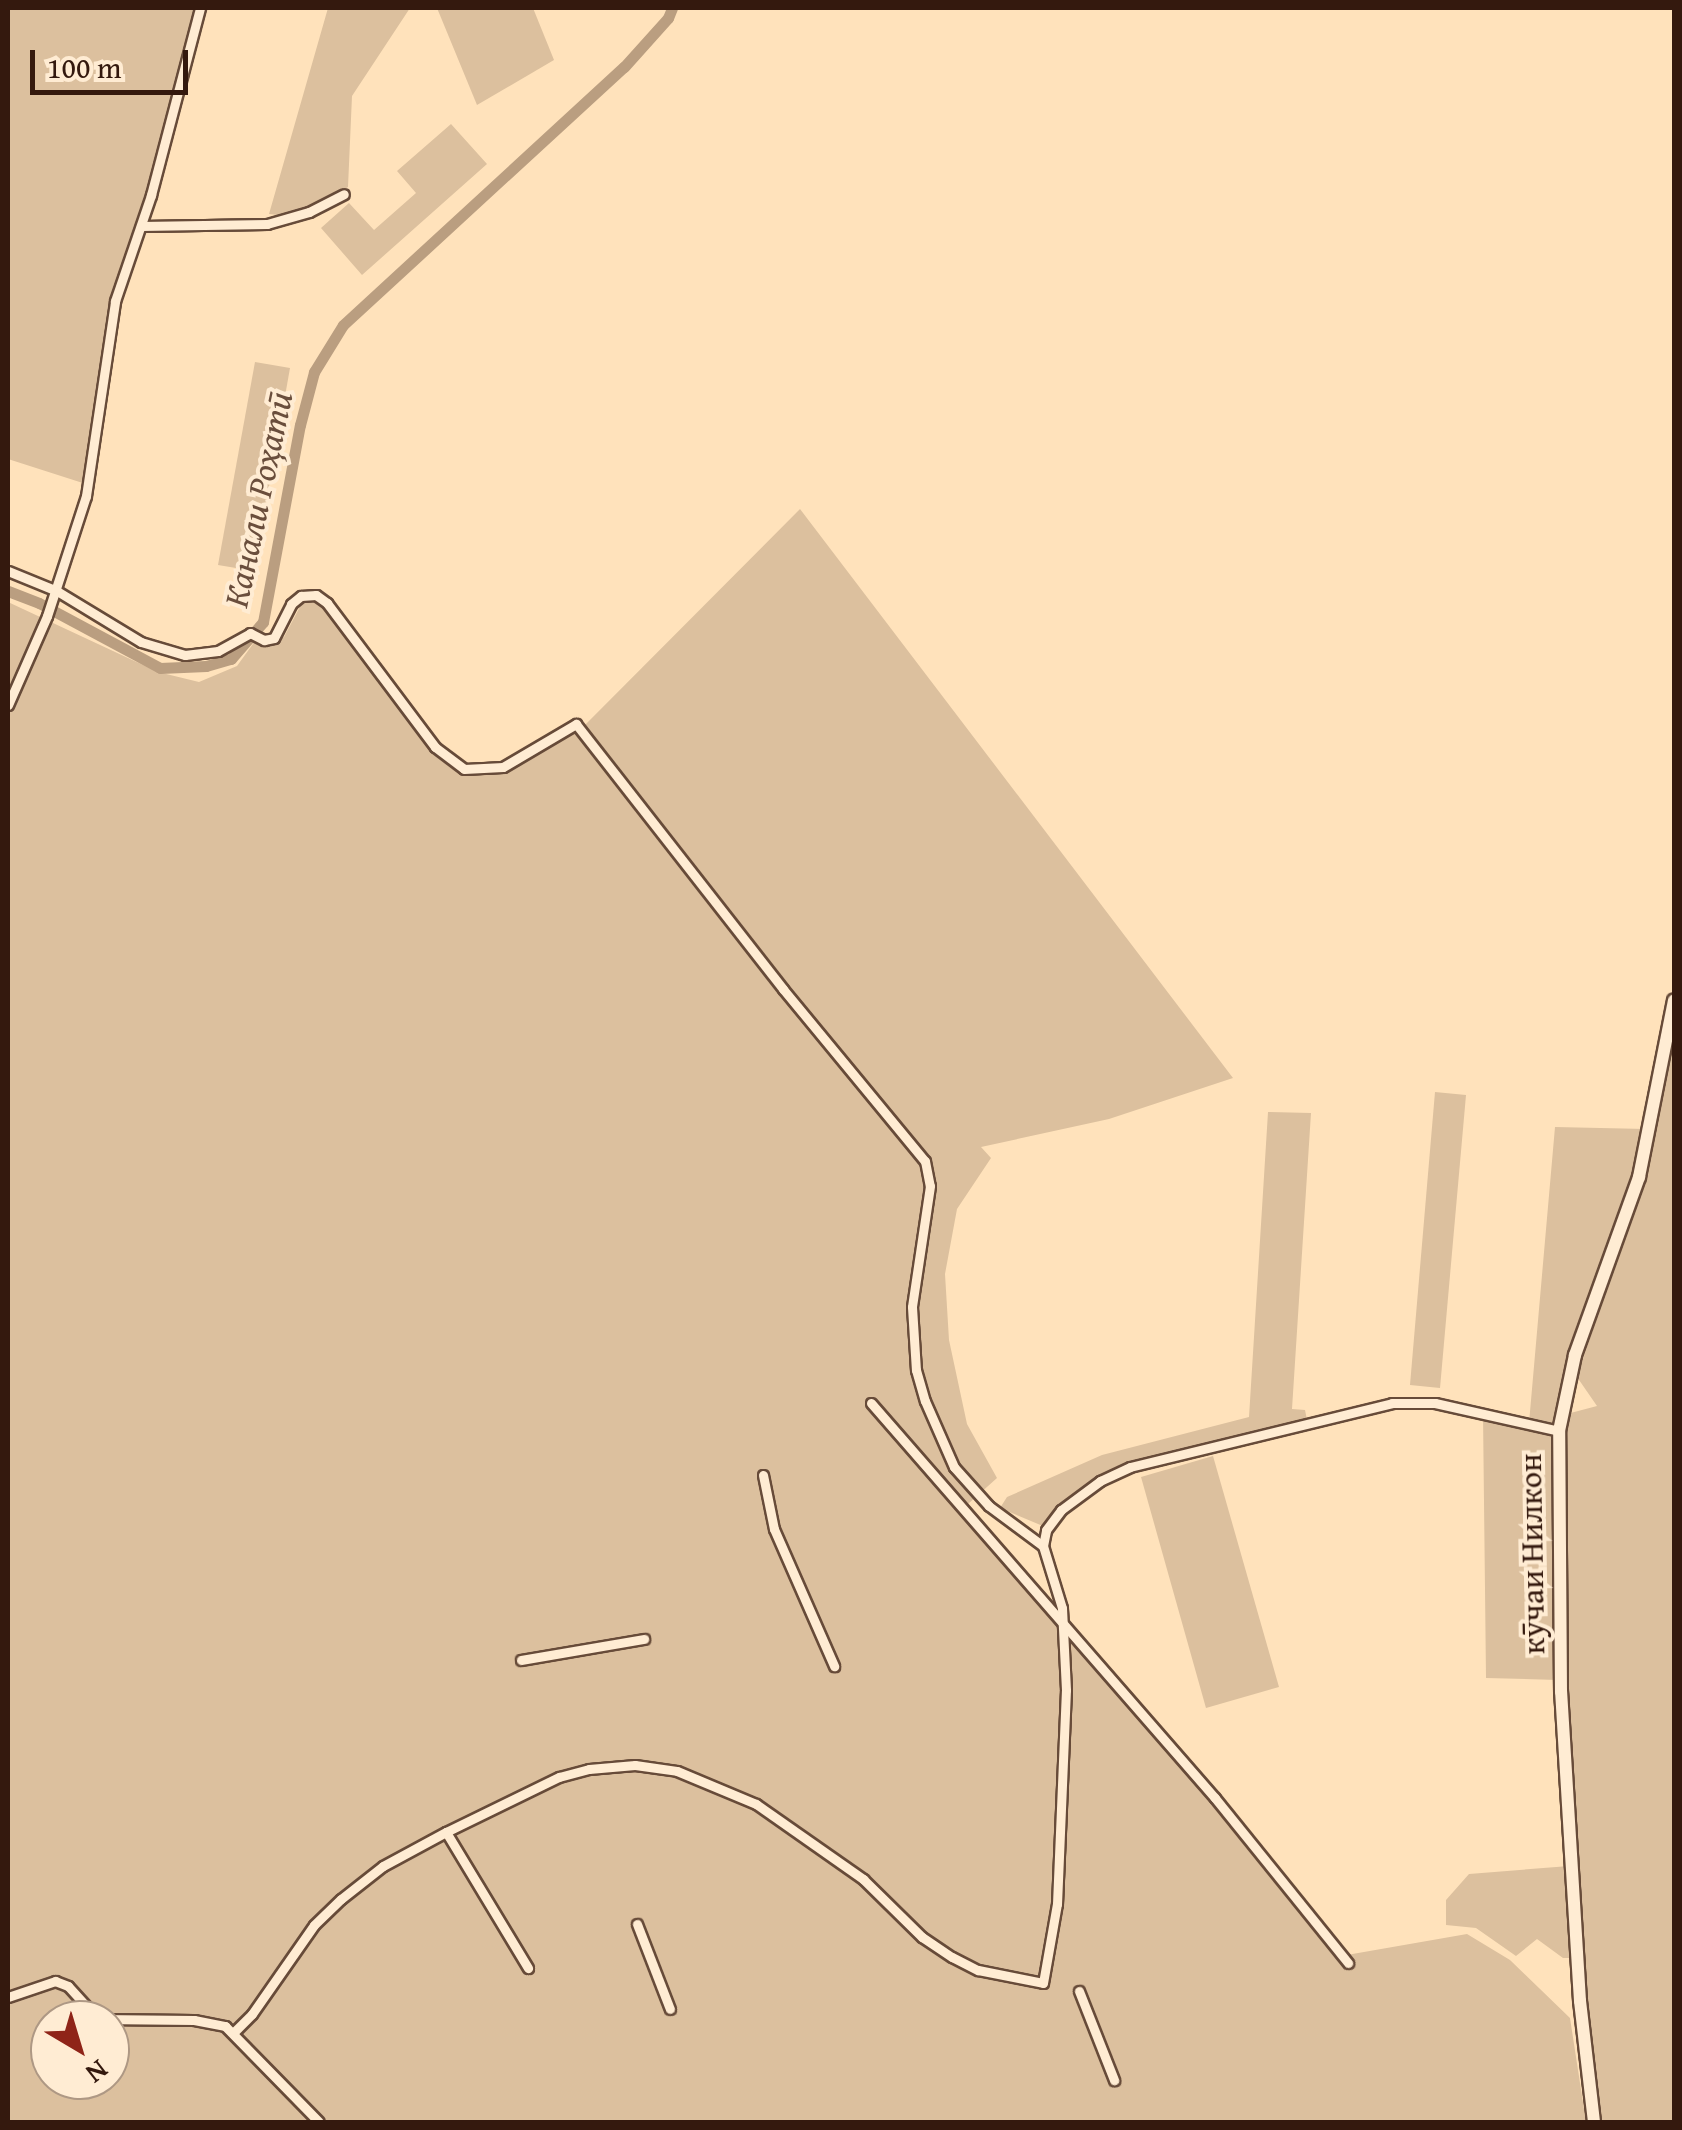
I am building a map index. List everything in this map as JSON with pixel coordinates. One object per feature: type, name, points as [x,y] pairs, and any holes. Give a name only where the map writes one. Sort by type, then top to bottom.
[{"type":"street","points":[[8,705],[56,594],[90,480],[115,302],[200,8]]},
{"type":"street","points":[[140,226],[267,224],[308,212],[344,194]]},
{"type":"street","points":[[8,571],[168,653],[218,651],[253,634],[264,640],[279,632],[296,599],[311,594],[321,598],[435,747],[464,769],[503,766],[576,724],[806,1018],[925,1161],[930,1186],[912,1307],[916,1370],[954,1466],[989,1506],[1043,1546]]},
{"type":"street","name":"кӯчаи Нилкон","points":[[1594,2122],[1580,2001],[1561,1692],[1558,1431],[1575,1355],[1639,1177],[1674,1000]]},
{"type":"street","points":[[872,1402],[1215,1798],[1348,1963]]},
{"type":"street","points":[[234,2032],[252,2014],[314,1926],[383,1866],[559,1777],[588,1769],[635,1765],[677,1771],[756,1804],[863,1879],[922,1937],[952,1957],[978,1970],[1043,1983],[1057,1904],[1066,1690],[1064,1625],[1043,1546],[1046,1530],[1062,1510],[1115,1473],[1360,1408],[1428,1402],[1558,1431]]},
{"type":"street","points":[[763,1475],[774,1529],[834,1666]]},
{"type":"street","points":[[521,1660],[644,1639]]},
{"type":"street","points":[[446,1832],[528,1968]]},
{"type":"street","points":[[637,1924],[670,2009]]},
{"type":"street","points":[[8,1997],[55,1981],[68,1986],[98,2019],[220,2024],[234,2032],[319,2122]]},
{"type":"street","points":[[1079,1991],[1114,2080]]},
{"type":"shaded area","points":[[8,8],[198,8],[177,113],[116,292],[89,485],[8,459]]},
{"type":"shaded area","points":[[328,8],[410,8],[352,96],[348,187],[297,217],[269,214]]},
{"type":"shaded area","points":[[437,8],[533,8],[554,60],[477,105]]},
{"type":"shaded area","points":[[451,124],[487,164],[362,275],[321,228],[349,203],[374,230],[416,193],[397,171]]},
{"type":"shaded area","points":[[255,362],[290,368],[254,571],[218,565]]},
{"type":"shaded area","points":[[800,509],[1233,1078],[1109,1119],[981,1147],[991,1158],[957,1209],[945,1274],[949,1340],[967,1424],[997,1478],[968,1504],[1341,1956],[1467,1934],[1510,1960],[1570,2018],[1586,2122],[8,2122],[8,602],[158,672],[199,682],[237,666],[258,637],[276,641],[284,637],[304,599],[316,596],[444,758],[472,775],[507,769],[556,737],[580,730]]},
{"type":"shaded area","points":[[1674,1038],[1674,2122],[1598,2122],[1585,2003],[1568,1696],[1563,1415],[1597,1406],[1577,1377],[1643,1180]]},
{"type":"shaded area","points":[[1435,1092],[1466,1095],[1440,1388],[1410,1385]]},
{"type":"shaded area","points":[[1268,1112],[1311,1113],[1292,1409],[1305,1410],[1307,1420],[1115,1469],[1071,1503],[1050,1529],[1000,1508],[1007,1497],[1102,1455],[1249,1417]]},
{"type":"shaded area","points":[[1555,1127],[1646,1129],[1626,1209],[1595,1282],[1556,1451],[1551,1484],[1558,1680],[1486,1678],[1483,1414],[1529,1423]]},
{"type":"shaded area","points":[[1213,1456],[1279,1687],[1206,1708],[1141,1477]]},
{"type":"shaded area","points":[[1569,1866],[1575,1958],[1563,1958],[1537,1939],[1516,1956],[1476,1928],[1446,1925],[1446,1900],[1469,1874]]},
{"type":"waterway","name":"Канали Роҳатӣ","points":[[8,591],[39,603],[160,668],[206,666],[231,659],[263,622],[300,425],[314,372],[343,325],[624,67],[668,18],[672,8]]}]
